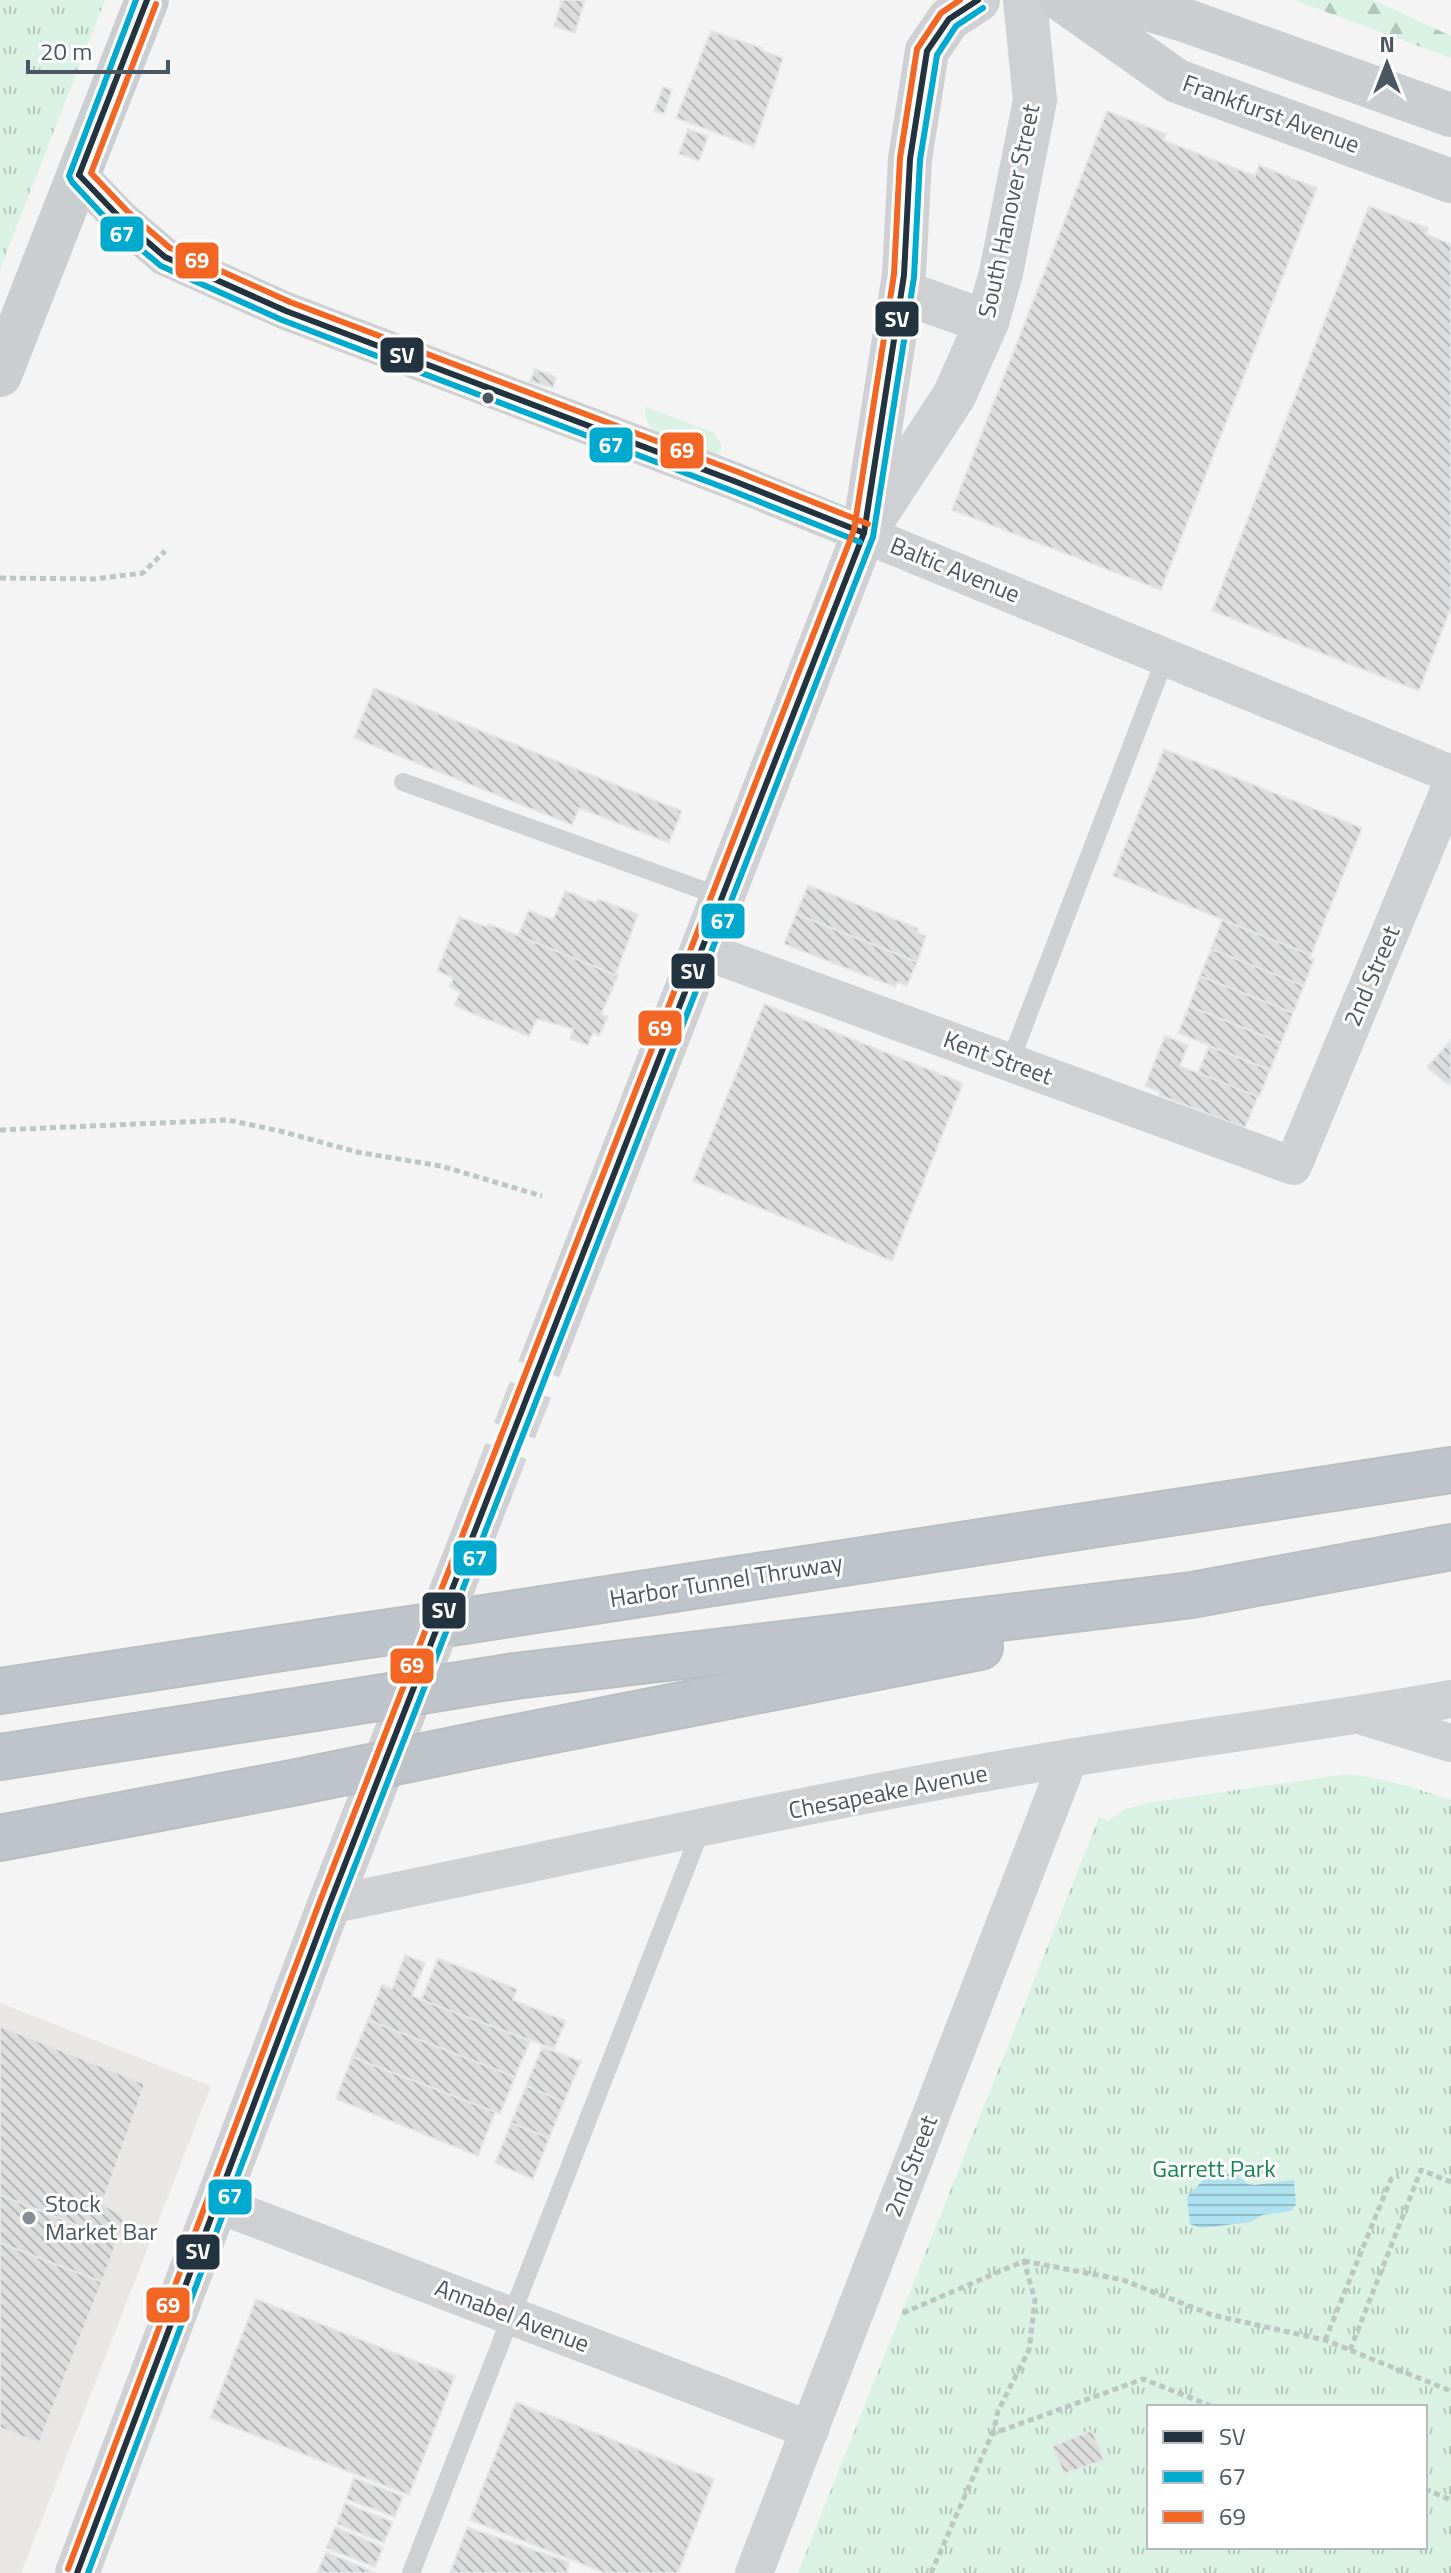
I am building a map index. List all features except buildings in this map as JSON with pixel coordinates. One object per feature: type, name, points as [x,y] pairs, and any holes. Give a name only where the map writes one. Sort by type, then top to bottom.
[{"type":"highway","name":"Harbor Tunnel Thruway","points":[[0,1691],[1451,1470]]},
{"type":"highway","points":[[0,1757],[515,1676],[1192,1595],[1451,1547]]},
{"type":"highway","points":[[0,1838],[1015,1641],[1192,1595]]},
{"type":"main road","points":[[0,375],[147,0]]},
{"type":"main road","name":"South Hanover Street","points":[[864,533],[902,292],[910,159],[927,51],[949,19],[978,0]]},
{"type":"main road","name":"South Hanover Street","points":[[547,1348],[864,533],[954,396],[987,322],[1001,273],[1035,100],[1025,0]]},
{"type":"main road","name":"Frankfurst Avenue","points":[[1062,0],[1177,81],[1451,181]]},
{"type":"main road","points":[[1117,0],[1187,21],[1451,115]]},
{"type":"main road","points":[[902,292],[987,322]]},
{"type":"main road","points":[[77,2573],[215,2203],[490,1492]]},
{"type":"street","name":"Baltic Avenue","points":[[79,175],[121,219],[165,257],[286,311],[734,481],[1451,774]]},
{"type":"street","name":"2nd Street","points":[[1293,1166],[1451,786]]},
{"type":"street","name":"Kent Street","points":[[702,950],[1293,1166]]},
{"type":"street","name":"Chesapeake Avenue","points":[[329,1905],[702,1827],[1069,1758],[1451,1699]]},
{"type":"street","points":[[1359,1715],[1451,1743]]},
{"type":"street","name":"2nd Street","points":[[754,2573],[1069,1758]]},
{"type":"street","name":"Annabel Avenue","points":[[215,2203],[810,2430]]},
{"type":"lane","points":[[1010,1062],[1166,656]]},
{"type":"lane","points":[[403,782],[722,897]]},
{"type":"lane","points":[[411,2573],[702,1827]]},
{"type":"path","points":[[0,578],[94,579],[143,573],[165,551]]},
{"type":"path","points":[[0,1130],[228,1120],[357,1152],[441,1166],[542,1196]]},
{"type":"path","points":[[1350,2350],[1421,2170],[1451,2182]]},
{"type":"path","points":[[1325,2340],[1391,2179],[1399,2176]]},
{"type":"path","points":[[931,2573],[992,2434],[998,2411],[1029,2350],[1035,2300],[1024,2261]]},
{"type":"path","points":[[897,2317],[908,2309],[940,2299],[1024,2261],[1123,2280],[1212,2315],[1325,2340],[1451,2391]]},
{"type":"path","points":[[992,2434],[1143,2379],[1209,2405]]},
{"type":"path","points":[[1427,2490],[1451,2500]]},
{"type":"shaded area","points":[[0,2003],[211,2086],[21,2573],[0,2573]]},
{"type":"green space","points":[[0,0],[105,0],[0,269]]},
{"type":"green space","points":[[1294,0],[1373,0],[1451,36],[1451,58]]},
{"type":"green space","points":[[645,407],[713,432],[722,446],[717,456],[655,431],[647,420]]},
{"type":"green space","name":"Garrett Park","points":[[1347,1774],[1399,1784],[1451,1800],[1451,2573],[798,2573],[1099,1817],[1108,1821],[1126,1809],[1148,1803]]},
{"type":"water","points":[[1222,2173],[1237,2175],[1254,2185],[1294,2180],[1296,2204],[1291,2211],[1262,2215],[1251,2222],[1201,2228],[1190,2224],[1187,2197],[1204,2179]]},
{"type":"tunnel","points":[[490,1492],[547,1348]]},
{"type":"transit line","name":"67","points":[[136,0],[69,176],[114,227],[161,266],[282,320],[860,542]]},
{"type":"transit line","name":"SV","points":[[79,175],[147,0]]},
{"type":"transit line","name":"69","points":[[68,2569],[320,1901],[854,530],[894,274],[900,158],[917,49],[941,13],[960,0]]},
{"type":"transit line","name":"SV","points":[[77,2573],[329,1905],[864,533],[904,275],[910,159],[927,51],[949,19],[978,0]]},
{"type":"transit line","name":"69","points":[[156,4],[91,173],[128,212],[170,248],[290,302],[868,524]]},
{"type":"transit line","name":"67","points":[[88,2573],[338,1909],[873,537],[914,277],[920,160],[937,55],[956,26],[983,8]]},
{"type":"transit line","name":"SV","points":[[79,175],[121,219],[165,257],[286,311],[864,533]]},
{"type":"place","name":"Stock Market Bar","points":[[29,2218]]}]
